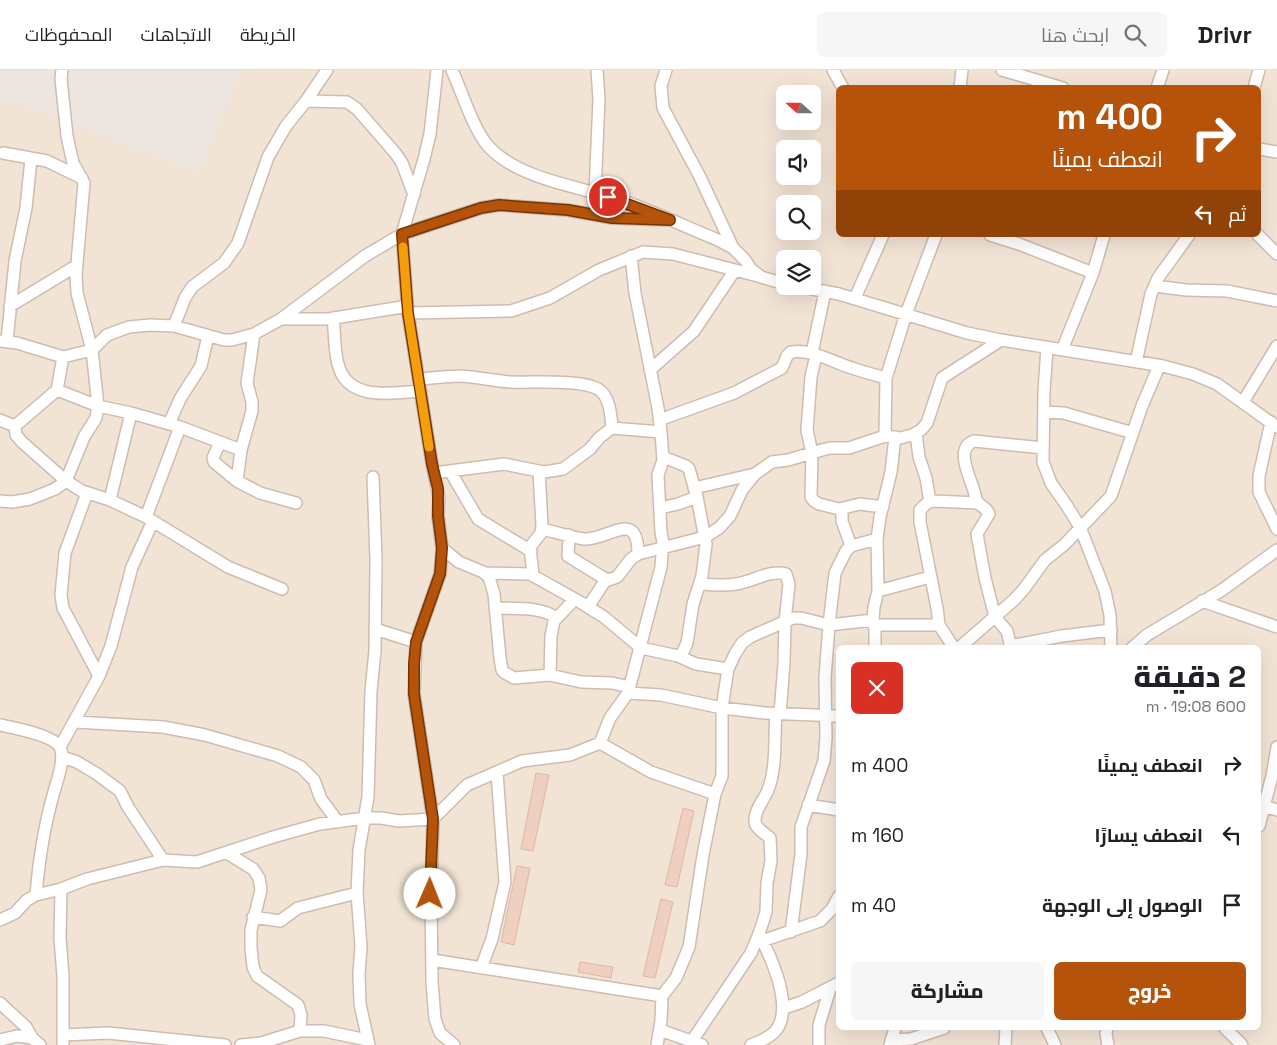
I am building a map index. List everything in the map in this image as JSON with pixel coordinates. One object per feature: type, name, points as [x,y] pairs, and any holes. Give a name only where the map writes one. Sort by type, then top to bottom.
[{"type":"street","points":[[0,501],[12,502],[30,499],[55,489],[66,481],[84,437],[96,418],[98,406],[92,350],[77,294],[76,266],[84,182],[73,163],[67,136],[62,70]]},
{"type":"street","points":[[174,326],[185,298],[192,287],[224,263],[238,244],[268,157],[286,126],[327,70]]},
{"type":"street","points":[[436,70],[430,134],[402,234],[408,309],[439,497],[438,516],[442,548],[440,574],[416,642],[414,694],[433,819],[430,894],[435,1019],[440,1033],[454,1045]]},
{"type":"street","points":[[452,70],[480,133],[489,147],[501,158],[519,168],[557,182],[621,200],[718,240],[732,248],[761,277]]},
{"type":"street","points":[[595,193],[599,99],[597,70]]},
{"type":"street","points":[[666,70],[661,86],[663,108],[700,177],[732,248]]},
{"type":"street","points":[[833,70],[841,85]]},
{"type":"street","points":[[960,85],[962,70]]},
{"type":"street","points":[[1002,70],[1025,73],[1047,85]]},
{"type":"street","points":[[1158,85],[1163,70]]},
{"type":"street","points":[[1255,85],[1259,70]]},
{"type":"street","points":[[306,101],[347,102],[357,109],[402,163],[414,195]]},
{"type":"street","points":[[1261,149],[1277,152]]},
{"type":"street","points":[[1,153],[47,161],[83,179]]},
{"type":"street","points":[[31,158],[26,208],[17,246],[10,306],[3,341],[17,343],[63,357],[92,350],[107,335],[129,327],[150,325],[174,326],[224,340],[232,340],[254,334],[281,318],[365,256],[402,234],[481,208],[499,205],[568,210],[612,218],[670,220]]},
{"type":"street","points":[[854,298],[882,237]]},
{"type":"street","points":[[875,645],[873,622],[878,591],[877,539],[891,472],[886,378],[906,314],[935,237]]},
{"type":"street","points":[[1002,237],[1019,240],[1093,273]]},
{"type":"street","points":[[1062,350],[1093,273],[1103,237]]},
{"type":"street","points":[[1136,362],[1152,294],[1158,278],[1188,237]]},
{"type":"street","points":[[1260,237],[1277,254]]},
{"type":"street","points":[[281,318],[333,318],[408,309],[511,311],[550,298],[599,270],[643,252],[674,254],[776,281]]},
{"type":"street","points":[[0,920],[15,913],[27,900],[36,895],[61,889],[87,879],[163,860],[197,862],[320,824],[365,818],[399,821],[433,819],[467,785],[522,761],[570,754],[600,743],[610,718],[629,690],[661,567],[663,547],[658,475],[663,457],[661,432],[635,293],[631,256]]},
{"type":"street","points":[[10,306],[76,266]]},
{"type":"street","points":[[650,370],[694,331],[735,270]]},
{"type":"street","points":[[1155,286],[1186,290],[1227,291],[1277,301]]},
{"type":"street","points":[[821,290],[854,298],[968,333],[1159,366],[1193,374],[1217,384],[1274,424],[1259,476],[1259,492],[1277,530]]},
{"type":"street","points":[[825,291],[814,354],[807,430],[812,453],[811,497],[814,502],[840,509],[860,504],[883,507]]},
{"type":"street","points":[[333,318],[338,364],[342,374],[349,382],[364,391],[374,394],[421,391]]},
{"type":"street","points":[[237,481],[241,450],[252,411],[248,382],[254,334]]},
{"type":"street","points":[[36,895],[43,837],[51,799],[59,777],[61,752],[99,676],[111,646],[132,567],[149,519],[180,399],[201,366],[208,336]]},
{"type":"street","points":[[588,607],[607,580],[617,577],[631,559],[638,554],[705,537],[719,528],[730,516],[742,490],[755,474],[772,462],[788,460],[830,448],[849,448],[890,437],[912,435],[927,423],[942,378],[1001,340]]},
{"type":"street","points":[[1243,402],[1277,346]]},
{"type":"street","points":[[1047,348],[1043,462],[1048,476],[1080,527],[1105,591],[1110,615],[1111,645]]},
{"type":"street","points":[[659,420],[734,393],[782,368],[789,353],[798,351],[814,354],[849,368],[886,378]]},
{"type":"street","points":[[14,426],[56,390],[63,357]]},
{"type":"street","points":[[962,645],[1024,589],[1045,560],[1064,545],[1111,496],[1159,366]]},
{"type":"street","points":[[419,380],[460,376],[495,381],[538,381],[581,385],[600,390],[610,408],[612,428]]},
{"type":"street","points":[[56,390],[98,406],[174,426],[241,450]]},
{"type":"street","points":[[1044,412],[1064,413],[1133,433]]},
{"type":"street","points":[[110,500],[130,413]]},
{"type":"street","points":[[0,420],[14,426]]},
{"type":"street","points":[[14,426],[16,435],[22,442],[66,481],[86,493],[110,500],[149,519],[228,566],[282,588]]},
{"type":"street","points":[[434,473],[504,464],[539,471],[563,469],[582,456],[612,428],[661,432]]},
{"type":"street","points":[[916,432],[919,457],[926,478],[930,502]]},
{"type":"street","points":[[1010,645],[1007,631],[995,617],[977,539],[980,529],[989,514],[988,509],[978,502],[968,477],[964,462],[966,448],[969,443],[974,441],[1043,448]]},
{"type":"street","points":[[220,442],[213,458],[214,462],[237,481],[260,493],[296,503]]},
{"type":"street","points":[[663,457],[689,469],[696,492],[705,537],[705,556],[701,584],[693,604],[687,643],[683,652],[678,656]]},
{"type":"street","points":[[450,471],[478,519],[531,551]]},
{"type":"street","points":[[533,575],[530,547],[542,529],[539,471]]},
{"type":"street","points":[[660,508],[678,504],[696,492],[755,474]]},
{"type":"street","points":[[241,1045],[261,1043],[300,1031],[324,1030],[368,1043],[360,1004],[359,974],[361,946],[357,893],[359,850],[368,797],[370,691],[375,629],[376,559],[373,477]]},
{"type":"street","points":[[86,493],[65,553],[61,595],[63,608],[99,676]]},
{"type":"street","points":[[952,645],[939,625],[920,522],[920,510],[930,502],[978,502]]},
{"type":"street","points":[[840,509],[842,521],[851,546]]},
{"type":"street","points":[[542,529],[589,539],[623,529],[635,535],[638,554]]},
{"type":"street","points":[[569,535],[568,556],[607,580]]},
{"type":"street","points":[[791,932],[801,854],[801,827],[824,761],[825,678],[835,573],[846,551],[851,546],[877,539]]},
{"type":"street","points":[[442,548],[459,562],[485,573],[492,581],[502,670],[514,678],[550,675],[581,682],[612,683],[629,690],[722,708],[836,716]]},
{"type":"street","points":[[1135,645],[1147,634],[1222,590],[1277,550]]},
{"type":"street","points":[[660,1030],[697,1043],[760,938],[766,912],[770,838],[757,827],[755,820],[760,804],[768,790],[772,768],[784,664],[785,621],[789,584],[786,574],[779,572],[739,584],[701,584]]},
{"type":"street","points":[[485,573],[522,573],[533,575],[604,617],[641,648],[678,656],[696,664],[728,669]]},
{"type":"street","points":[[878,591],[930,576]]},
{"type":"street","points":[[550,675],[551,636],[554,622],[575,599]]},
{"type":"street","points":[[1202,601],[1277,626]]},
{"type":"street","points":[[495,608],[538,610],[549,612],[557,618]]},
{"type":"street","points":[[657,1045],[662,996],[676,978],[689,947],[703,855],[715,794],[722,776],[722,708],[728,669],[742,643],[750,637],[793,618],[829,624],[873,622],[939,625]]},
{"type":"street","points":[[375,629],[416,642]]},
{"type":"street","points":[[1020,645],[1062,636],[1111,630]]},
{"type":"street","points":[[75,722],[163,727],[205,734],[278,756],[301,767],[314,780],[321,799],[338,822]]},
{"type":"street","points":[[0,724],[50,738],[61,752],[120,791],[128,807],[163,860]]},
{"type":"street","points":[[600,743],[651,772],[715,794]]},
{"type":"street","points":[[1277,747],[1261,805],[1277,810]]},
{"type":"street","points":[[481,968],[492,939],[505,882],[497,773]]},
{"type":"street","points":[[808,805],[836,810]]},
{"type":"street","points":[[228,852],[252,869],[260,878],[261,890],[253,918],[251,948],[253,967],[258,976],[298,1004],[301,1016],[300,1031]]},
{"type":"street","points":[[61,889],[60,938],[63,976],[63,1040],[108,1033],[225,1045]]},
{"type":"street","points":[[253,918],[280,921],[298,908],[357,893]]},
{"type":"street","points":[[760,938],[791,932],[820,920],[832,909],[836,902]]},
{"type":"street","points":[[751,1045],[776,1031],[782,1020],[784,1008],[777,975],[760,938]]},
{"type":"street","points":[[432,960],[662,996]]},
{"type":"street","points":[[784,1008],[834,986]]},
{"type":"street","points":[[819,1045],[819,1025],[834,986]]},
{"type":"street","points":[[0,1003],[26,1027],[36,1042]]},
{"type":"street","points":[[894,1030],[891,1043],[938,1030]]},
{"type":"street","points":[[1005,1045],[1006,1030]]},
{"type":"street","points":[[1048,1030],[1055,1045]]},
{"type":"street","points":[[1107,1030],[1108,1045]]},
{"type":"street","points":[[1227,1030],[1242,1045]]},
{"type":"street","points":[[0,1040],[17,1036],[36,1042]]},
{"type":"shaded area","points":[[0,70],[1277,70],[1277,1045],[0,1045]]},
{"type":"shaded area","points":[[0,70],[241,70],[199,172],[0,97]]},
{"type":"building","points":[[536,773],[549,775],[533,851],[521,849]]},
{"type":"building","points":[[683,808],[694,811],[677,887],[665,885]]},
{"type":"building","points":[[517,866],[530,868],[514,945],[501,942]]},
{"type":"building","points":[[661,899],[673,902],[655,978],[643,976]]},
{"type":"building","points":[[580,962],[613,967],[611,978],[578,972]]},
{"type":"slow traffic","points":[[403,247],[408,313],[429,447]]},
{"type":"route","points":[[430,894],[432,801],[418,727],[414,694],[414,664],[416,642],[440,574],[442,548],[438,516],[438,489],[432,464],[408,313],[402,234],[481,208],[499,205],[568,210],[612,218],[670,220],[621,200],[608,197]]}]
